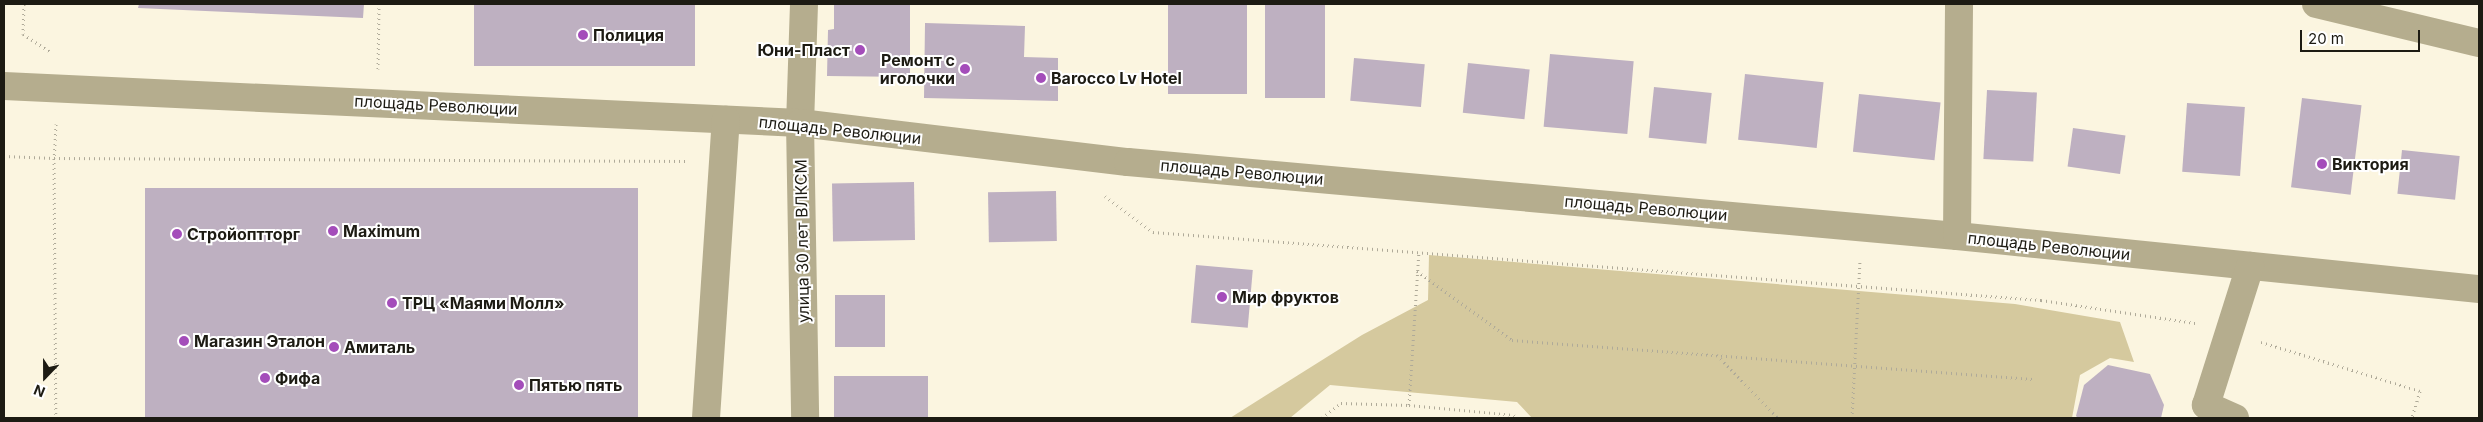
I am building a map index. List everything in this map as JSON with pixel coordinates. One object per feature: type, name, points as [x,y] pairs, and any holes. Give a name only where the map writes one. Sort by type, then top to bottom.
[{"type":"street","name":"улица 30 лет ВЛКСМ","points":[[804,4],[800,123],[805,418]]},
{"type":"street","points":[[1957,236],[1959,4]]},
{"type":"street","points":[[2316,4],[2479,43]]},
{"type":"street","name":"площадь Революции","points":[[4,86],[800,123],[1128,162],[1957,236],[2479,290]]},
{"type":"street","points":[[706,418],[726,120]]},
{"type":"street","points":[[2235,418],[2206,405],[2250,266]]},
{"type":"path","points":[[377,102],[380,4]]},
{"type":"path","points":[[4,156],[54,158],[723,161]]},
{"type":"path","points":[[54,158],[56,418]]},
{"type":"path","points":[[1100,192],[1153,232],[2041,300]]},
{"type":"path","points":[[1852,418],[1861,228]]},
{"type":"path","points":[[1409,405],[1419,251]]},
{"type":"path","points":[[1417,271],[1512,340],[2033,379]]},
{"type":"path","points":[[1717,355],[1778,418]]},
{"type":"path","points":[[1322,418],[1342,403],[1409,405],[1514,415],[1516,418]]},
{"type":"shaded area","points":[[1429,255],[2015,304],[2120,322],[2134,362],[2110,358],[2080,375],[2072,418],[1532,418],[1517,402],[1330,385],[1290,418],[1230,418],[1362,335],[1428,300]]},
{"type":"building","points":[[139,4],[364,4],[363,18],[138,8]]},
{"type":"building","name":"Полиция","points":[[474,4],[695,4],[695,66],[474,66]]},
{"type":"building","points":[[834,4],[910,4],[910,77],[827,76],[828,30],[834,29]]},
{"type":"building","points":[[1168,4],[1247,4],[1247,94],[1168,94]]},
{"type":"building","points":[[1265,4],[1325,4],[1325,98],[1265,98]]},
{"type":"building","points":[[925,23],[1025,26],[1024,57],[1058,58],[1058,101],[924,98]]},
{"type":"building","points":[[1550,54],[1634,61],[1627,134],[1544,127]]},
{"type":"building","points":[[1354,58],[1425,64],[1421,107],[1350,101]]},
{"type":"building","points":[[1468,63],[1530,69],[1524,119],[1463,113]]},
{"type":"building","points":[[1745,74],[1824,82],[1817,148],[1738,140]]},
{"type":"building","points":[[1654,87],[1712,93],[1706,144],[1649,138]]},
{"type":"building","points":[[1987,90],[2037,93],[2033,162],[1983,159]]},
{"type":"building","points":[[1859,94],[1941,103],[1934,160],[1853,152]]},
{"type":"building","points":[[2302,98],[2362,105],[2351,195],[2291,187]]},
{"type":"building","points":[[2187,103],[2245,107],[2240,176],[2182,172]]},
{"type":"building","points":[[2073,128],[2125,135],[2120,174],[2068,167]]},
{"type":"building","points":[[2402,150],[2460,156],[2455,200],[2397,194]]},
{"type":"building","points":[[914,182],[915,240],[833,241],[832,183]]},
{"type":"building","name":"ТРЦ «Маями Молл»","points":[[145,188],[638,188],[638,418],[145,418]]},
{"type":"building","points":[[1056,191],[1057,241],[989,242],[988,192]]},
{"type":"building","name":"Мир фруктов","points":[[1196,265],[1253,270],[1248,328],[1191,323]]},
{"type":"building","points":[[835,295],[885,295],[885,347],[835,347]]},
{"type":"building","points":[[2108,365],[2150,374],[2164,405],[2161,418],[2078,418],[2076,416],[2084,385]]},
{"type":"building","points":[[834,376],[928,376],[928,418],[834,418]]},
{"type":"place","name":"Полиция","points":[[583,35]]},
{"type":"place","name":"Юни-Пласт","points":[[860,50]]},
{"type":"place","name":"Ремонт с иголочки","points":[[965,69]]},
{"type":"place","name":"Barocco Lv Hotel","points":[[1041,78]]},
{"type":"place","name":"Виктория","points":[[2322,164]]},
{"type":"place","name":"Maximum","points":[[333,231]]},
{"type":"place","name":"Стройоптторг","points":[[177,234]]},
{"type":"place","name":"Мир фруктов","points":[[1222,297]]},
{"type":"place","name":"ТРЦ «Маями Молл»","points":[[392,303]]},
{"type":"place","name":"Магазин Эталон","points":[[184,341]]},
{"type":"place","name":"Амиталь","points":[[334,347]]},
{"type":"place","name":"Фифа","points":[[265,378]]},
{"type":"place","name":"Пятью пять","points":[[519,385]]}]
